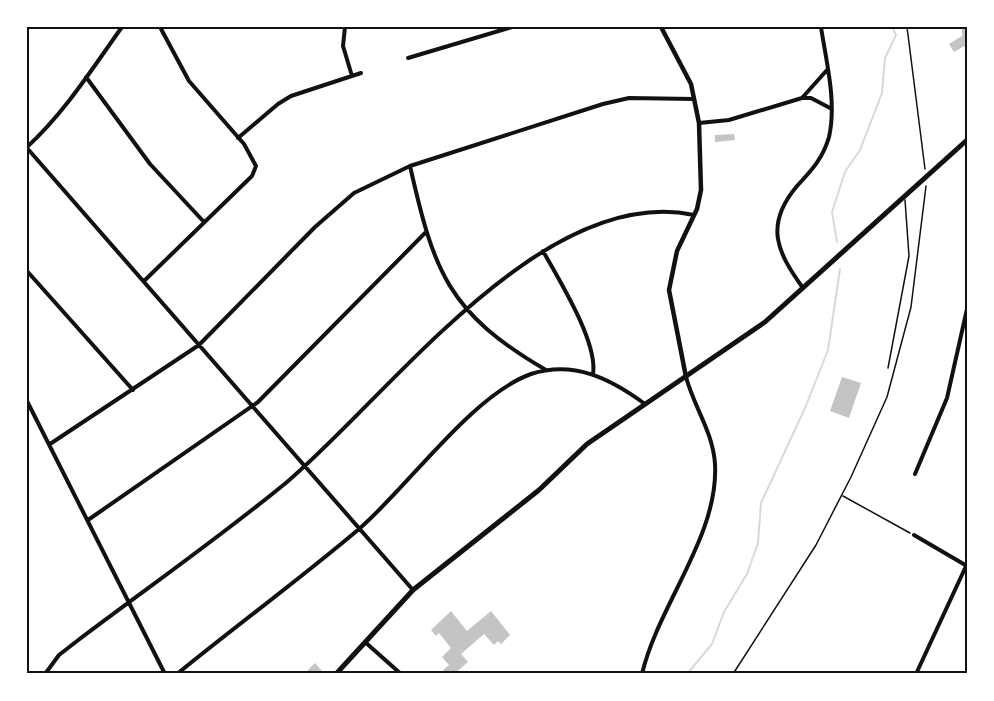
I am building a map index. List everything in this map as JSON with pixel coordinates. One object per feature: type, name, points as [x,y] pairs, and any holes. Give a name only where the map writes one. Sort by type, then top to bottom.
[{"type":"main road","points":[[336,674],[413,590],[539,490],[587,444],[743,339],[966,144]]},
{"type":"street","points":[[122,27],[52,124],[27,148],[413,590]]},
{"type":"street","points":[[144,281],[252,176],[256,166],[253,158],[238,138],[189,81],[160,27]]},
{"type":"street","points":[[345,27],[343,46],[352,76]]},
{"type":"street","points":[[408,58],[512,27]]},
{"type":"street","points":[[642,674],[651,643],[701,535],[713,489],[715,463],[711,442],[686,377],[669,290],[677,251],[694,215],[701,190],[699,123],[691,84],[661,27]]},
{"type":"street","points":[[803,288],[779,249],[777,227],[787,200],[819,162],[829,134],[831,109],[821,27]]},
{"type":"street","points":[[802,98],[827,70]]},
{"type":"street","points":[[238,138],[278,104],[291,96],[361,73]]},
{"type":"street","points":[[87,78],[150,164],[204,222]]},
{"type":"street","points":[[699,123],[732,120],[802,98],[811,98],[831,109]]},
{"type":"street","points":[[50,444],[199,345],[334,208],[354,194],[410,166],[625,99],[695,99]]},
{"type":"street","points":[[410,166],[425,233],[436,263],[467,309],[503,344],[547,371]]},
{"type":"street","points":[[45,674],[59,655],[242,517],[304,466],[467,309],[524,262],[590,228],[622,218],[659,212],[694,215]]},
{"type":"street","points":[[88,520],[252,405],[425,233]]},
{"type":"street","points":[[543,251],[575,311],[594,356],[593,374]]},
{"type":"street","points":[[27,272],[133,390]]},
{"type":"street","points":[[915,474],[947,398],[967,309]]},
{"type":"street","points":[[177,674],[360,527],[495,394],[519,380],[547,371],[572,369],[593,374],[621,388],[645,404]]},
{"type":"street","points":[[27,401],[165,674]]},
{"type":"street","points":[[914,535],[967,565],[916,674]]},
{"type":"street","points":[[365,642],[401,674]]},
{"type":"lane","points":[[888,368],[909,256],[904,197]]},
{"type":"path","points":[[733,674],[810,554],[842,495],[914,535]]},
{"type":"building","points":[[962,27],[967,27],[967,51],[964,46],[954,52],[949,44],[962,36]]},
{"type":"building","points":[[734,134],[735,140],[715,142],[715,135]]},
{"type":"building","points":[[842,377],[861,383],[849,418],[830,411]]},
{"type":"building","points":[[451,611],[467,631],[491,611],[510,635],[501,644],[498,641],[494,645],[484,634],[461,654],[468,662],[454,674],[446,674],[443,670],[449,665],[442,657],[451,648],[439,633],[436,636],[431,630]]},
{"type":"building","points":[[315,663],[322,671],[319,674],[304,674]]},
{"type":"waterway","points":[[837,242],[832,212],[845,172],[860,150],[882,93],[885,58],[896,35],[892,27]]},
{"type":"waterway","points":[[687,674],[712,644],[724,612],[747,574],[758,543],[761,503],[805,408],[828,350],[840,269]]}]
